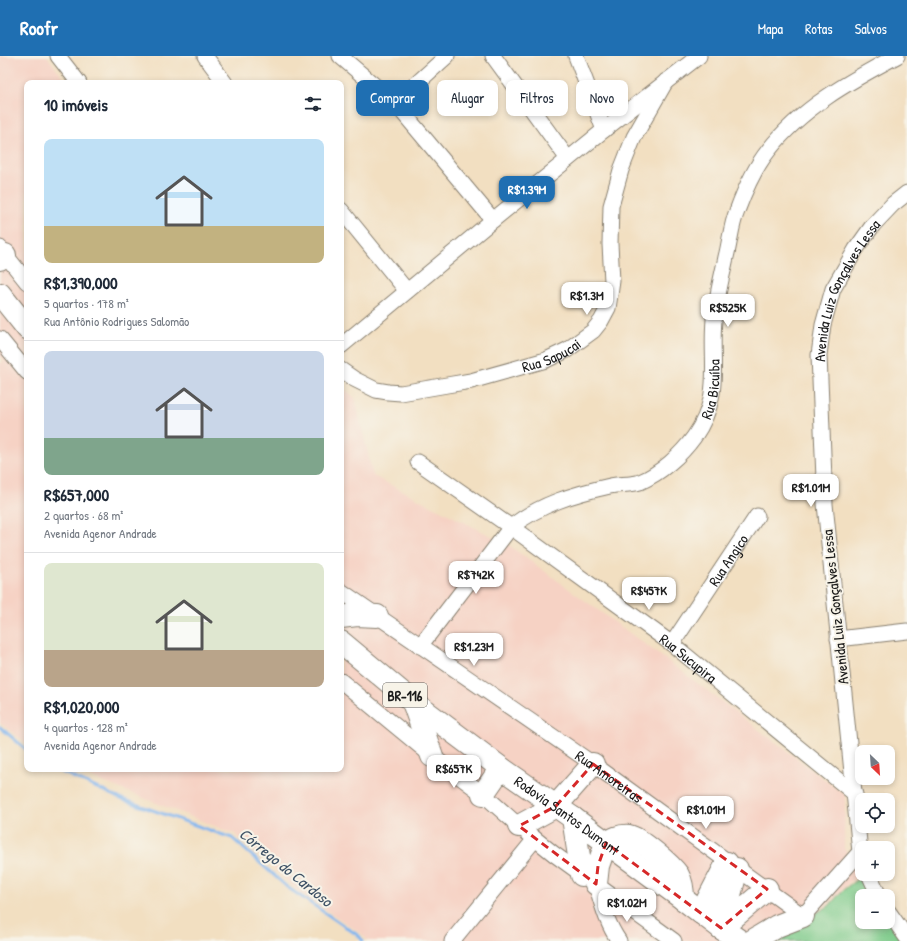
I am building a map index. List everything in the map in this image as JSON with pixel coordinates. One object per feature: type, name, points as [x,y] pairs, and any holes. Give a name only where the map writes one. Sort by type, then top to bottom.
[{"type":"highway","points":[[0,294],[24,324]]},
{"type":"highway","points":[[344,617],[357,615],[377,616]]},
{"type":"highway","name":"Rodovia Santos Dumont","points":[[344,644],[414,702],[501,768],[565,812],[606,843]]},
{"type":"highway","points":[[414,702],[432,756]]},
{"type":"highway","points":[[527,833],[565,812],[593,764]]},
{"type":"highway","points":[[483,794],[501,768]]},
{"type":"highway","points":[[565,812],[589,880]]},
{"type":"highway","points":[[589,880],[598,866],[606,843],[621,836],[630,836],[644,843],[674,870],[682,884],[683,899],[720,928],[740,941]]},
{"type":"highway","points":[[701,913],[732,866]]},
{"type":"highway","points":[[720,928],[732,866]]},
{"type":"highway","points":[[720,928],[767,889]]},
{"type":"highway","points":[[752,941],[777,926],[803,916]]},
{"type":"street","points":[[58,56],[77,80]]},
{"type":"street","points":[[205,56],[223,80]]},
{"type":"street","points":[[340,56],[368,80]]},
{"type":"street","points":[[493,56],[568,159]]},
{"type":"street","points":[[576,56],[604,130]]},
{"type":"street","name":"Rua Bicuíba","points":[[420,646],[511,527],[531,513],[563,498],[618,485],[638,482],[661,469],[684,448],[704,421],[713,391],[714,320],[736,213],[748,186],[767,152],[791,125],[825,98],[861,75],[897,56]]},
{"type":"street","points":[[344,344],[493,220],[695,57]]},
{"type":"street","points":[[418,80],[439,59]]},
{"type":"street","name":"Rua Sapucai","points":[[344,372],[376,390],[401,393],[471,381],[546,360],[567,350],[592,330],[601,321],[608,308],[612,281],[610,244],[611,206],[615,192],[634,137],[666,81]]},
{"type":"street","points":[[405,116],[493,220]]},
{"type":"street","name":"Avenida Luiz Gonçalves Lessa","points":[[855,794],[825,504],[819,355],[823,325],[833,289],[856,249],[873,225],[892,204],[907,193]]},
{"type":"street","points":[[344,214],[407,291]]},
{"type":"street","points":[[2,254],[24,279]]},
{"type":"street","points":[[0,339],[5,354],[24,370]]},
{"type":"street","name":"Rua Sucupira","points":[[418,462],[511,527],[672,644],[855,794]]},
{"type":"street","name":"Rua Angico","points":[[672,644],[757,516]]},
{"type":"street","name":"Rua Amoreiras","points":[[344,593],[593,764],[803,916]]},
{"type":"street","points":[[838,640],[907,631]]},
{"type":"street","points":[[344,683],[432,756],[483,794],[527,833],[674,941]]},
{"type":"street","points":[[452,941],[527,833]]},
{"type":"street","points":[[803,916],[855,860]]},
{"type":"street","points":[[589,880],[614,934],[619,941]]},
{"type":"street","points":[[895,921],[907,938]]},
{"type":"highlighted area","points":[[593,764],[767,889],[721,928],[606,843],[598,866],[596,884],[519,826],[556,806]]},
{"type":"shaded area","points":[[0,56],[47,56],[65,80],[24,80],[24,742],[0,723],[0,364],[4,361],[0,356]]},
{"type":"shaded area","points":[[344,389],[355,398],[373,476],[507,544],[672,664],[845,795],[844,848],[855,867],[855,879],[851,881],[828,904],[803,920],[776,941],[368,941],[362,934],[296,889],[235,834],[78,772],[344,772]]},
{"type":"green space","points":[[855,881],[863,881],[868,889],[855,889],[855,929],[895,929],[907,941],[777,941],[777,935],[829,906],[842,891]]},
{"type":"waterway","name":"Córrego do Cardoso","points":[[0,727],[24,747]]},
{"type":"waterway","name":"Córrego do Cardoso","points":[[62,772],[121,799],[232,838],[287,887],[359,936],[363,941]]}]
